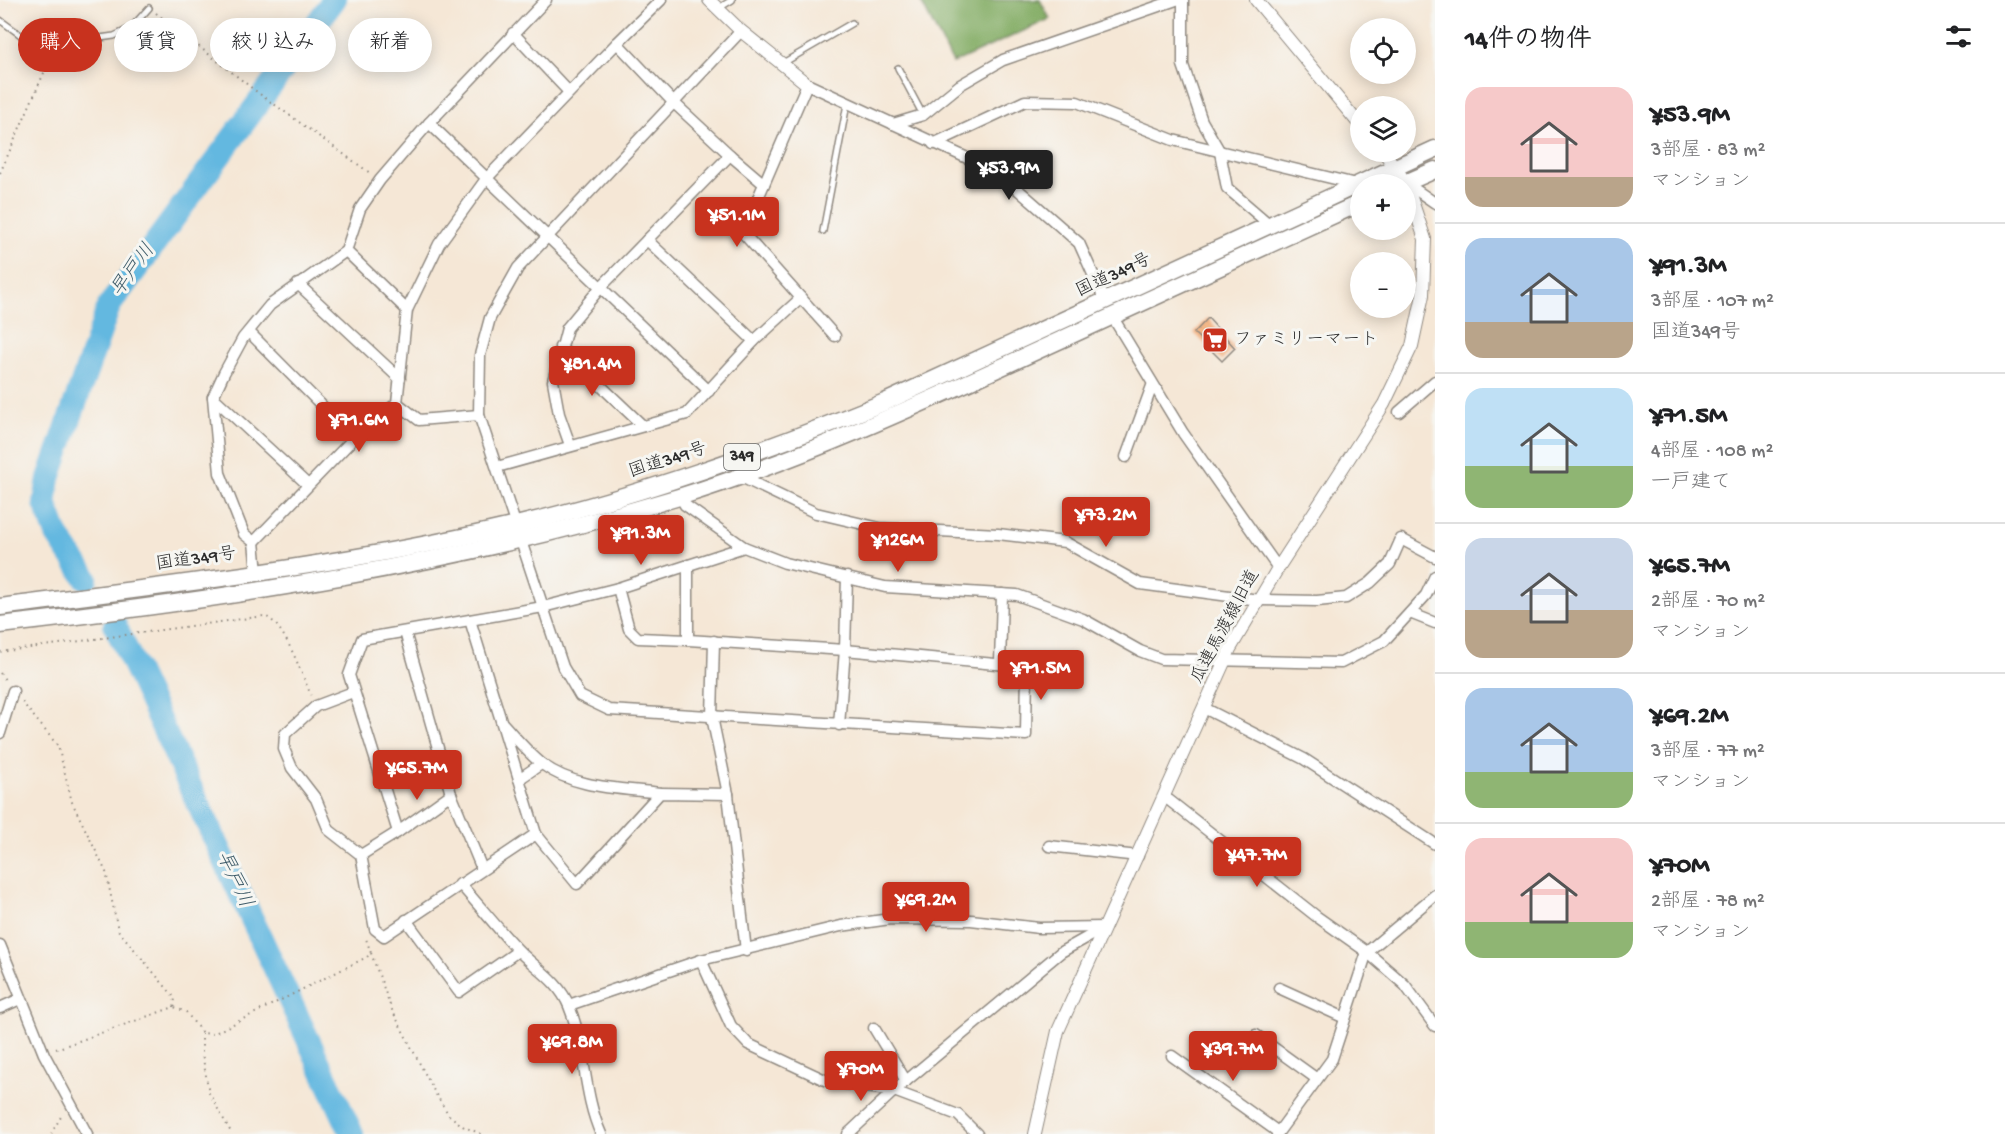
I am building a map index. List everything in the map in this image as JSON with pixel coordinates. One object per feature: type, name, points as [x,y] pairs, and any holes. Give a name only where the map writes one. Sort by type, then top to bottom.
[{"type":"highway","name":"国道349号","points":[[1384,174],[1435,149]]},
{"type":"highway","points":[[1416,179],[1435,170]]},
{"type":"highway","name":"国道349号","points":[[0,625],[145,608],[370,572],[523,541],[680,496],[896,416],[1270,225],[1350,189]]},
{"type":"highway","name":"国道349号","points":[[0,607],[367,556],[516,525],[670,481],[794,439],[1350,207]]},
{"type":"street","points":[[257,572],[254,542],[244,534],[220,473],[213,397],[249,332],[270,305],[346,251],[360,209],[380,180],[429,123],[546,0]]},
{"type":"street","points":[[254,542],[354,438],[397,403],[407,310],[439,244],[486,178],[661,0]]},
{"type":"street","points":[[893,124],[923,114],[960,85],[1003,60],[1176,0]]},
{"type":"street","points":[[1183,0],[1183,64],[1202,121],[1220,152],[1227,188],[1270,225]]},
{"type":"street","points":[[1256,0],[1350,112]]},
{"type":"street","points":[[713,4],[741,31],[807,84],[978,163],[1007,180],[1079,243],[1109,309],[1152,386],[1278,568]]},
{"type":"street","points":[[618,588],[629,628],[638,638],[844,650],[1027,667],[1026,735],[627,713],[591,703],[572,684],[543,607],[523,541],[479,415],[480,356],[490,318],[518,268],[741,31]]},
{"type":"street","points":[[513,33],[569,92]]},
{"type":"street","points":[[617,43],[673,102],[764,184]]},
{"type":"street","points":[[807,84],[743,233],[835,336]]},
{"type":"street","points":[[933,144],[1025,101],[1077,102],[1173,140],[1350,183]]},
{"type":"street","points":[[429,123],[709,391]]},
{"type":"street","points":[[570,445],[559,414],[553,381],[560,347],[567,328],[600,288],[730,154]]},
{"type":"street","name":"瓜連馬渡線旧道","points":[[1392,162],[1400,174]]},
{"type":"street","points":[[1416,191],[1435,203]]},
{"type":"street","name":"瓜連馬渡線旧道","points":[[1035,1134],[1058,1031],[1226,658],[1278,568],[1384,404],[1412,346],[1423,295],[1425,239],[1416,214]]},
{"type":"street","points":[[647,240],[754,341]]},
{"type":"street","points":[[346,251],[407,310]]},
{"type":"street","points":[[298,284],[399,379]]},
{"type":"street","points":[[497,467],[687,414],[754,341],[801,298]]},
{"type":"street","points":[[249,332],[354,438]]},
{"type":"street","points":[[560,347],[643,426]]},
{"type":"street","points":[[1399,412],[1435,381]]},
{"type":"street","points":[[1126,456],[1152,386]]},
{"type":"street","points":[[213,397],[308,486]]},
{"type":"street","points":[[397,403],[418,420],[479,415]]},
{"type":"street","points":[[739,476],[816,513],[880,528],[998,534],[1065,542],[1140,584],[1259,600],[1317,601],[1346,598],[1370,583],[1390,564],[1401,539],[1435,557]]},
{"type":"street","points":[[680,496],[685,505],[744,547],[784,563],[885,587],[1017,595],[1083,619],[1140,651],[1161,658],[1226,658],[1341,663],[1384,641],[1426,595],[1435,576]]},
{"type":"street","points":[[398,832],[349,675],[362,639],[543,607],[618,588],[744,547]]},
{"type":"street","points":[[688,565],[688,640]]},
{"type":"street","points":[[839,725],[848,577]]},
{"type":"street","points":[[1000,664],[1002,594]]},
{"type":"street","points":[[1410,613],[1435,623]]},
{"type":"street","points":[[470,620],[536,834],[577,884],[660,792]]},
{"type":"street","points":[[405,632],[451,794],[482,869]]},
{"type":"street","points":[[714,642],[712,717],[728,794],[746,951]]},
{"type":"street","points":[[0,733],[13,691]]},
{"type":"street","points":[[353,692],[316,706],[285,734],[284,749],[292,768],[316,799],[329,830],[361,855],[375,929],[384,936],[536,834]]},
{"type":"street","points":[[1204,708],[1304,759],[1435,844]]},
{"type":"street","points":[[501,722],[541,764],[564,778],[600,786],[660,792],[728,794]]},
{"type":"street","points":[[519,779],[541,764]]},
{"type":"street","points":[[361,855],[451,794]]},
{"type":"street","points":[[1165,797],[1316,916],[1367,952],[1405,985],[1435,1026]]},
{"type":"street","points":[[1049,846],[1138,856]]},
{"type":"street","points":[[460,884],[519,951],[550,977],[569,1005],[584,1060],[592,1114],[602,1134]]},
{"type":"street","points":[[1172,1056],[1277,1133],[1332,1059],[1367,952],[1434,898]]},
{"type":"street","points":[[569,1005],[701,960],[746,951],[841,926],[890,919],[971,920],[1039,928],[1105,927]]},
{"type":"street","points":[[406,920],[459,992],[519,951]]},
{"type":"street","points":[[848,1134],[894,1091],[1061,952],[1105,927]]},
{"type":"street","points":[[0,945],[44,1054],[87,1134]]},
{"type":"street","points":[[701,960],[731,1026],[748,1044],[827,1081],[894,1091],[958,1115],[977,1134]]},
{"type":"street","points":[[1279,988],[1345,1018]]},
{"type":"street","points":[[0,1008],[20,999]]},
{"type":"street","points":[[874,1028],[906,1081]]},
{"type":"street","points":[[1256,1035],[1317,1079]]},
{"type":"lane","points":[[713,4],[732,0]]},
{"type":"lane","points":[[102,38],[114,36],[131,28],[149,8]]},
{"type":"lane","points":[[0,20],[18,33]]},
{"type":"lane","points":[[781,64],[852,23]]},
{"type":"lane","points":[[898,68],[923,114]]},
{"type":"lane","points":[[823,231],[847,104]]},
{"type":"path","points":[[149,8],[256,92],[380,180]]},
{"type":"path","points":[[0,173],[44,72]]},
{"type":"path","points":[[0,652],[264,616],[272,618],[281,630],[316,706]]},
{"type":"path","points":[[13,691],[58,747],[72,802],[106,872],[118,930],[174,998],[174,1007]]},
{"type":"path","points":[[363,930],[391,1008],[435,1093],[449,1115],[464,1127],[482,1134]]},
{"type":"path","points":[[202,1033],[213,1034],[371,953]]},
{"type":"path","points":[[44,1054],[174,1007],[186,1012],[202,1033],[202,1053],[208,1093],[232,1134]]},
{"type":"path","points":[[51,1134],[57,1120],[70,1106]]},
{"type":"green space","points":[[920,0],[1040,0],[1050,19],[953,63]]},
{"type":"building","name":"ファミリーマート","points":[[1208,318],[1235,348],[1222,361],[1194,333]]},
{"type":"waterway","name":"早戸川","points":[[86,578],[57,535],[45,503],[49,478],[109,306],[334,0]]},
{"type":"waterway","name":"早戸川","points":[[115,625],[352,1134]]},
{"type":"place","name":"ファミリーマート","points":[[1215,340]]}]
